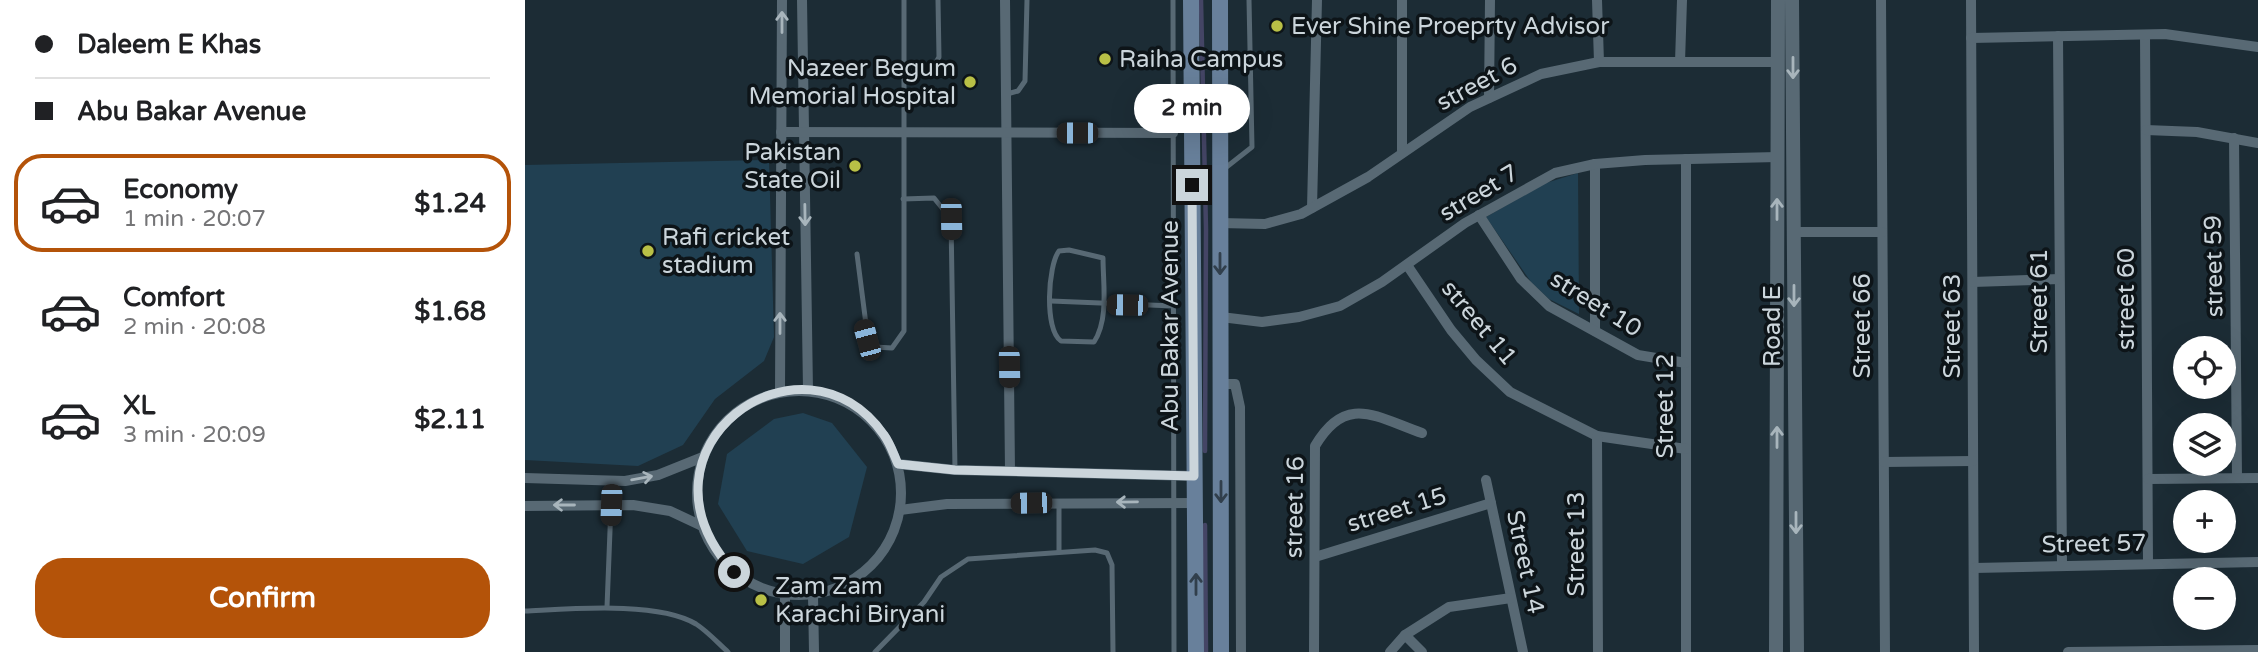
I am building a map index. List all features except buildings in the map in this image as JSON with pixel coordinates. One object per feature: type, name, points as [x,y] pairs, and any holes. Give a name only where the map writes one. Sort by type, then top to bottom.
[{"type":"main road","name":"Abu Bakar Avenue","points":[[1191,0],[1196,652]]},
{"type":"main road","name":"Abu Bakar Avenue","points":[[1220,0],[1221,652]]},
{"type":"street","points":[[780,391],[782,0]]},
{"type":"street","points":[[802,0],[808,390]]},
{"type":"street","points":[[1005,0],[1004,133],[1010,471]]},
{"type":"street","points":[[1312,208],[1317,0]]},
{"type":"street","points":[[1402,0],[1402,153]]},
{"type":"street","points":[[1489,98],[1490,0]]},
{"type":"street","points":[[1597,0],[1599,62]]},
{"type":"street","points":[[1680,62],[1682,0]]},
{"type":"street","name":"Road E","points":[[1776,652],[1778,0]]},
{"type":"street","name":"Road E","points":[[1792,0],[1797,652]]},
{"type":"street","name":"Street 66","points":[[1881,0],[1885,652]]},
{"type":"street","name":"Street 63","points":[[1971,0],[1974,652]]},
{"type":"street","name":"street 60","points":[[2145,34],[2148,563]]},
{"type":"street","points":[[1971,38],[2165,34],[2258,47]]},
{"type":"street","name":"Street 61","points":[[2058,36],[2062,566]]},
{"type":"street","name":"street 6","points":[[1220,223],[1265,224],[1312,208],[1368,177],[1470,107],[1541,74],[1599,62],[1778,62]]},
{"type":"street","points":[[2146,130],[2234,138],[2258,143]]},
{"type":"street","points":[[781,132],[1173,134]]},
{"type":"street","name":"street 59","points":[[2234,138],[2237,478]]},
{"type":"street","name":"street 7","points":[[1221,317],[1262,322],[1299,317],[1340,306],[1407,265],[1479,215],[1555,173],[1595,164],[1778,157]]},
{"type":"street","name":"Street 12","points":[[1686,159],[1686,652]]},
{"type":"street","points":[[1595,164],[1595,331]]},
{"type":"street","name":"street 10","points":[[1479,215],[1521,279],[1549,306],[1638,355],[1686,363]]},
{"type":"street","points":[[1794,232],[1882,232]]},
{"type":"street","name":"street 11","points":[[1407,265],[1451,330],[1510,392],[1597,436],[1686,449]]},
{"type":"street","points":[[1973,282],[2059,279]]},
{"type":"street","points":[[1221,384],[1235,384],[1240,407],[1241,652]]},
{"type":"street","points":[[808,390],[838,397],[864,413],[885,436],[898,464],[902,487],[901,510],[890,541],[871,567],[844,586],[813,595],[785,595],[758,587],[734,572],[715,551],[702,526],[697,492],[703,457],[720,426],[747,404],[780,391],[808,390]]},
{"type":"street","name":"street 16","points":[[1314,652],[1315,446],[1324,431],[1342,416],[1358,411],[1422,433]]},
{"type":"street","name":"Street 13","points":[[1597,436],[1598,652]]},
{"type":"street","points":[[525,478],[625,481],[658,475],[703,457]]},
{"type":"street","points":[[1884,462],[1973,461]]},
{"type":"street","points":[[898,464],[955,470],[1194,476]]},
{"type":"street","points":[[2148,479],[2258,478]]},
{"type":"street","name":"Street 14","points":[[1486,480],[1523,652]]},
{"type":"street","points":[[901,510],[947,504],[1195,503]]},
{"type":"street","name":"street 15","points":[[1315,557],[1491,503]]},
{"type":"street","points":[[525,506],[611,505],[670,511],[702,526]]},
{"type":"street","name":"Street 57","points":[[1974,568],[2258,562]]},
{"type":"street","points":[[785,595],[785,652]]},
{"type":"street","points":[[813,595],[814,652]]},
{"type":"street","points":[[1390,652],[1405,635],[1449,607],[1511,598]]},
{"type":"street","points":[[1405,635],[1422,652]]},
{"type":"street","points":[[2068,652],[2258,650]]},
{"type":"lane","points":[[857,254],[867,340],[875,347],[892,348],[904,331],[904,0]]},
{"type":"lane","points":[[904,76],[933,68],[939,57],[938,0]]},
{"type":"lane","points":[[1004,95],[1019,91],[1025,81],[1027,0]]},
{"type":"lane","points":[[1173,0],[1174,652]]},
{"type":"lane","points":[[1220,172],[1252,147],[1249,0]]},
{"type":"lane","points":[[903,199],[934,198],[951,219],[955,470]]},
{"type":"lane","points":[[1069,250],[1103,258],[1103,304],[1094,342],[1080,344],[1056,338],[1050,322],[1051,301],[1053,259],[1059,251],[1069,250]]},
{"type":"lane","points":[[1051,301],[1174,306]]},
{"type":"lane","points":[[1059,503],[1059,551]]},
{"type":"lane","points":[[607,607],[611,505]]},
{"type":"lane","points":[[875,652],[924,602],[941,577],[968,559],[1095,550],[1107,553],[1112,565],[1113,652]]},
{"type":"lane","points":[[525,611],[607,607],[648,610],[695,623],[728,652]]},
{"type":"shaded area","name":"Rafi cricket stadium","points":[[769,160],[774,337],[764,361],[715,399],[683,445],[638,466],[525,460],[525,165]]},
{"type":"shaded area","points":[[1578,173],[1579,314],[1549,299],[1531,282],[1486,217],[1546,183]]},
{"type":"shaded area","points":[[803,413],[832,423],[867,467],[849,537],[803,564],[747,551],[718,504],[727,454],[774,419]]},
{"type":"waterway","points":[[1201,0],[1206,229],[1205,451]]},
{"type":"waterway","points":[[1205,525],[1206,652]]},
{"type":"place","name":"Ever Shine Proeprty Advisor","points":[[1277,26]]},
{"type":"place","name":"Raiha Campus","points":[[1105,59]]},
{"type":"place","name":"Nazeer Begum Memorial Hospital","points":[[970,82]]},
{"type":"place","name":"Pakistan State Oil","points":[[855,166]]},
{"type":"place","name":"Rafi cricket stadium","points":[[648,251]]},
{"type":"place","name":"Zam Zam Karachi Biryani","points":[[761,600]]},
{"type":"route","points":[[734,572],[715,551],[702,526],[697,492],[703,457],[720,426],[747,404],[780,391],[808,390],[838,397],[864,413],[885,436],[898,464],[955,470],[1194,476],[1192,185]]}]
